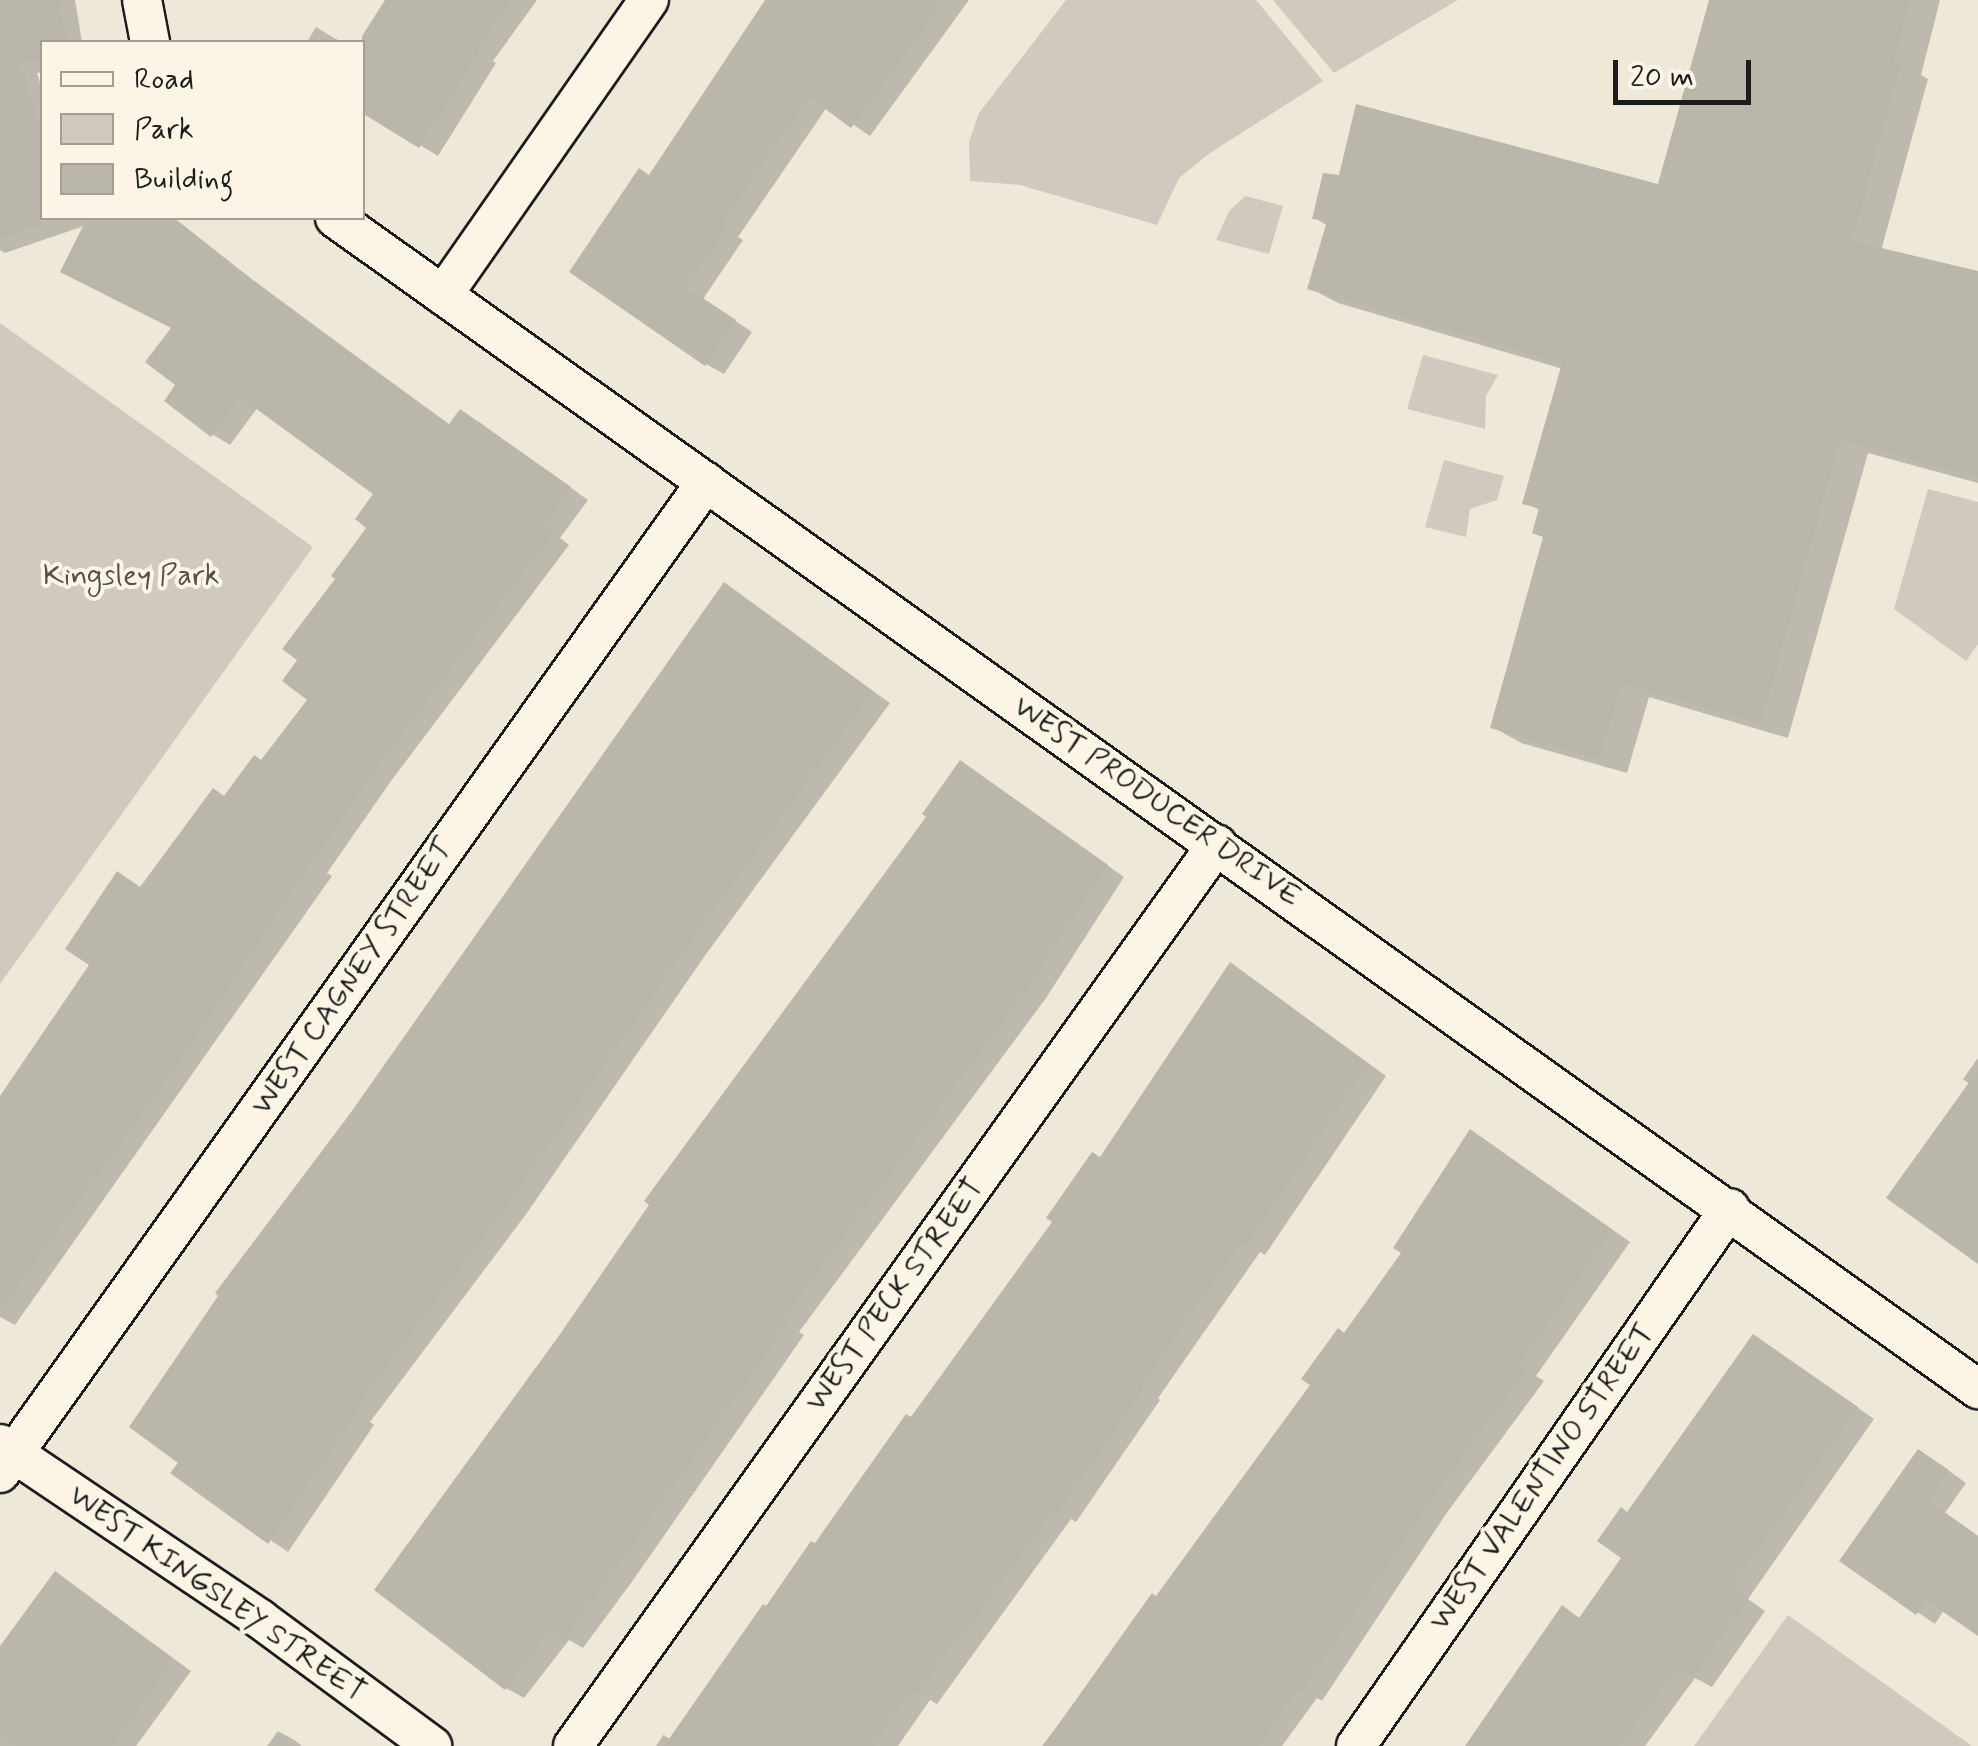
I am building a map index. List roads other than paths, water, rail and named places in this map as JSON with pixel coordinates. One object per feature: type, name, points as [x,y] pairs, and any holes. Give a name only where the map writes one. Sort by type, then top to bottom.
[{"type":"street","points":[[142,0],[150,40]]},
{"type":"street","points":[[443,294],[648,0]]},
{"type":"street","name":"WEST PRODUCER DRIVE","points":[[338,220],[1730,1208],[1978,1389]]},
{"type":"street","name":"WEST CAGNEY STREET","points":[[4,1457],[706,482]]},
{"type":"street","name":"WEST PECK STREET","points":[[573,1746],[1217,844]]},
{"type":"street","name":"WEST VALENTINO STREET","points":[[1356,1746],[1730,1208]]},
{"type":"street","name":"WEST KINGSLEY STREET","points":[[4,1457],[260,1619],[432,1746]]},
{"type":"park label","name":"Kingsley Park","points":[[131,576]]}]
